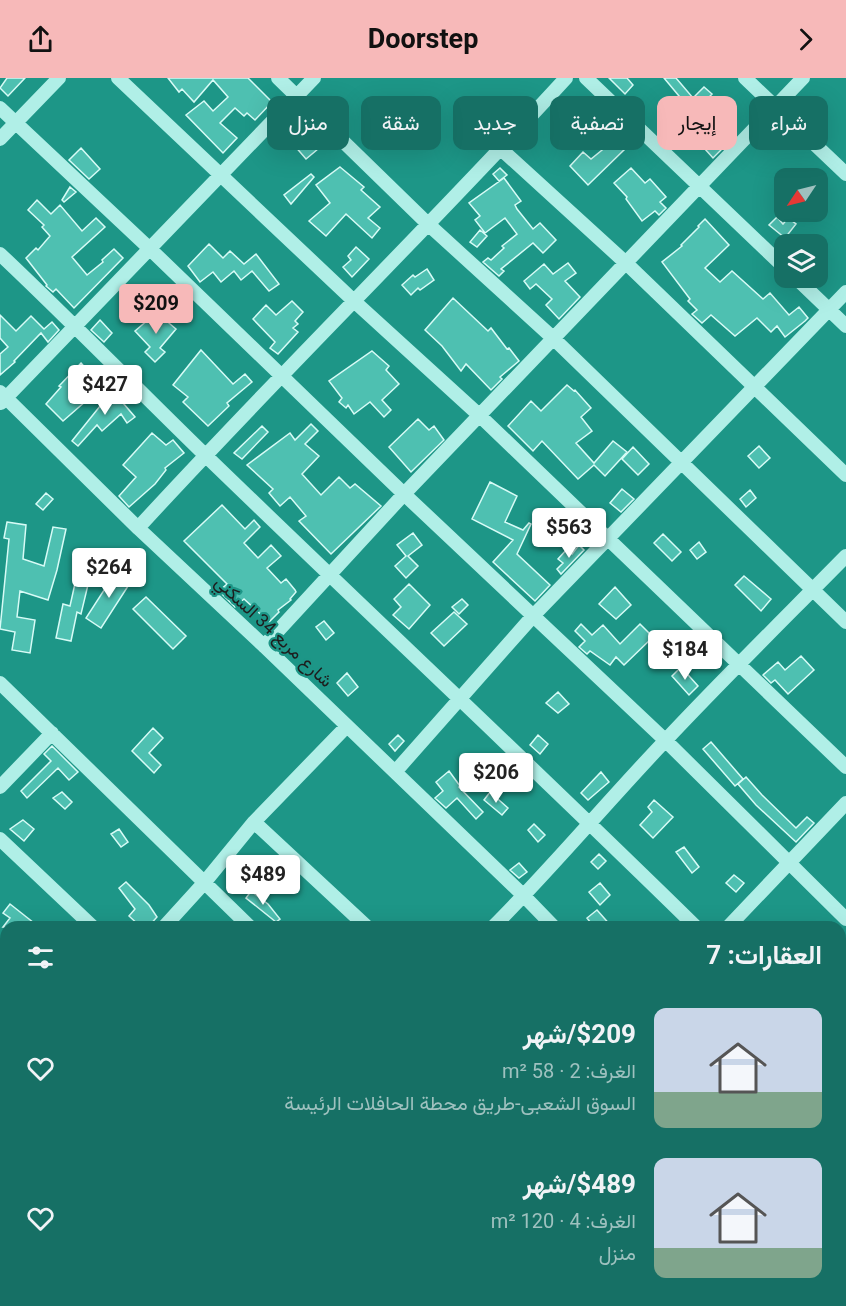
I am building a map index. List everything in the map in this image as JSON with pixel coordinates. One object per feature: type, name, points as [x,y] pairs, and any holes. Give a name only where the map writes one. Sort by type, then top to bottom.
[{"type":"street","points":[[0,139],[59,78]]},
{"type":"street","points":[[118,78],[355,302],[479,415],[846,766]]},
{"type":"street","points":[[278,78],[297,96],[314,78]]},
{"type":"street","points":[[538,109],[566,78]]},
{"type":"street","points":[[586,78],[774,257]]},
{"type":"street","points":[[745,78],[764,96]]},
{"type":"street","points":[[785,96],[802,78]]},
{"type":"street","points":[[0,108],[665,740],[846,919]]},
{"type":"street","points":[[2,398],[150,249],[267,126]]},
{"type":"street","points":[[264,646],[404,494],[749,133]]},
{"type":"street","points":[[349,147],[429,225],[552,338],[846,622]]},
{"type":"street","points":[[138,528],[205,455],[500,150]]},
{"type":"street","points":[[502,150],[626,263],[846,475]]},
{"type":"street","points":[[821,150],[846,174]]},
{"type":"street","points":[[0,254],[75,325],[205,455],[690,921]]},
{"type":"street","points":[[807,288],[846,326]]},
{"type":"street","points":[[395,772],[533,616],[846,292]]},
{"type":"street","name":"شارع مربع 34 السكني","points":[[2,398],[264,646],[548,921]]},
{"type":"street","points":[[499,921],[665,740],[846,556]]},
{"type":"street","points":[[0,683],[244,921]]},
{"type":"street","points":[[169,921],[254,822],[347,726]]},
{"type":"street","points":[[0,788],[52,733]]},
{"type":"street","points":[[734,921],[846,803]]},
{"type":"street","points":[[254,822],[361,921]]},
{"type":"street","points":[[0,838],[87,921]]},
{"type":"building","points":[[7,78],[25,78],[8,96],[0,88]]},
{"type":"building","points":[[168,78],[248,78],[267,97],[267,107],[255,120],[247,113],[244,116],[235,108],[220,123],[237,138],[223,153],[186,115],[204,101],[213,111],[228,97],[213,80],[194,102],[182,89],[179,92]]},
{"type":"building","points":[[609,78],[627,78],[633,85],[625,94]]},
{"type":"building","points":[[664,78],[676,78],[691,96],[679,96]]},
{"type":"building","points":[[704,87],[712,94],[710,96],[695,96]]},
{"type":"building","points":[[81,148],[100,169],[89,179],[69,160]]},
{"type":"building","points":[[298,150],[317,150],[306,159]]},
{"type":"building","points":[[602,150],[624,150],[588,185],[570,166],[583,152],[591,159]]},
{"type":"building","points":[[706,150],[721,150],[713,158]]},
{"type":"building","points":[[340,167],[364,187],[361,190],[380,207],[368,218],[380,228],[372,238],[346,214],[326,236],[309,221],[330,203],[316,185]]},
{"type":"building","points":[[500,168],[507,175],[499,181],[493,174]]},
{"type":"building","points":[[631,168],[645,183],[650,179],[666,197],[660,202],[666,208],[659,215],[655,211],[642,221],[626,199],[627,197],[614,183]]},
{"type":"building","points":[[311,174],[314,177],[291,204],[284,195]]},
{"type":"building","points":[[504,178],[521,201],[515,205],[517,209],[533,229],[540,223],[556,240],[543,253],[533,243],[501,269],[504,271],[499,276],[483,262],[488,258],[491,260],[504,248],[502,246],[517,234],[505,218],[485,233],[475,220],[480,216],[469,203]]},
{"type":"building","points":[[70,187],[76,192],[64,202],[62,200]]},
{"type":"building","points":[[37,200],[51,214],[60,205],[82,231],[96,218],[105,227],[72,257],[87,275],[114,249],[123,258],[74,308],[56,289],[53,292],[46,286],[26,258],[36,248],[38,250],[50,236],[42,227],[44,225],[28,210]]},
{"type":"building","points":[[705,219],[729,245],[705,268],[720,282],[732,271],[763,299],[770,293],[789,315],[799,307],[808,318],[785,337],[777,326],[771,332],[757,318],[735,336],[711,315],[702,323],[692,314],[697,310],[688,301],[690,299],[662,262],[682,246]]},
{"type":"building","points":[[774,220],[774,222],[783,224],[793,222],[796,224],[788,234],[780,234],[769,225]]},
{"type":"building","points":[[480,230],[487,236],[477,247],[470,242]]},
{"type":"building","points":[[209,244],[223,258],[230,251],[244,264],[256,254],[279,284],[269,291],[252,271],[241,280],[234,271],[221,282],[213,272],[200,282],[188,266]]},
{"type":"building","points":[[356,247],[369,259],[352,277],[343,267],[351,260],[348,256]]},
{"type":"building","points":[[568,263],[576,273],[565,281],[580,297],[559,319],[546,305],[552,299],[536,284],[530,289],[524,281],[544,264],[553,274]]},
{"type":"building","points":[[427,269],[434,280],[420,290],[418,288],[411,295],[402,285],[413,275],[415,277]]},
{"type":"building","points":[[453,298],[488,331],[491,328],[519,361],[500,377],[502,379],[491,390],[466,364],[461,371],[442,346],[425,330]]},
{"type":"building","points":[[292,301],[303,312],[295,321],[298,324],[293,328],[298,332],[278,354],[270,348],[275,342],[253,319],[266,305],[276,315]]},
{"type":"building","points":[[156,312],[176,329],[160,348],[165,352],[155,362],[145,352],[150,347],[135,331],[149,319],[150,321]]},
{"type":"building","points":[[0,315],[16,331],[31,316],[44,329],[52,322],[59,330],[48,342],[41,333],[0,375],[0,354],[8,347],[0,338]]},
{"type":"building","points":[[100,320],[112,333],[104,342],[91,330]]},
{"type":"building","points":[[201,350],[233,384],[245,374],[252,382],[227,403],[229,406],[208,426],[183,402],[188,397],[173,385]]},
{"type":"building","points":[[372,351],[389,366],[386,370],[399,384],[382,400],[391,410],[384,417],[370,402],[354,414],[348,405],[346,408],[339,402],[342,398],[329,381]]},
{"type":"building","points":[[81,363],[102,387],[63,421],[46,404]]},
{"type":"building","points":[[567,385],[575,390],[591,408],[581,417],[592,431],[576,443],[594,463],[613,441],[627,452],[605,476],[594,465],[578,479],[542,441],[533,451],[508,426],[531,401],[541,411]]},
{"type":"building","points":[[111,389],[135,417],[127,423],[121,414],[102,431],[97,425],[78,446],[72,441],[109,395],[107,392]]},
{"type":"building","points":[[418,419],[429,430],[434,426],[444,440],[411,472],[389,447]]},
{"type":"building","points":[[311,424],[318,431],[305,444],[319,456],[302,474],[321,495],[339,477],[350,488],[355,484],[381,506],[331,554],[299,521],[306,516],[290,497],[280,506],[269,493],[273,489],[247,465],[290,433],[295,440]]},
{"type":"building","points":[[262,426],[268,432],[242,459],[234,453]]},
{"type":"building","points":[[152,433],[166,445],[173,440],[184,453],[165,468],[166,470],[155,484],[129,507],[119,496],[136,477],[123,465]]},
{"type":"building","points":[[759,446],[770,458],[759,468],[748,456]]},
{"type":"building","points":[[633,447],[649,464],[638,475],[622,459]]},
{"type":"building","points":[[490,482],[517,496],[505,522],[523,530],[529,523],[531,524],[517,554],[550,585],[535,601],[493,562],[513,540],[472,519]]},
{"type":"building","points":[[622,489],[634,499],[621,512],[610,503]]},
{"type":"building","points":[[750,490],[756,498],[746,507],[740,499]]},
{"type":"building","points":[[46,493],[53,499],[43,510],[36,504]]},
{"type":"building","points":[[222,505],[245,529],[254,520],[260,527],[244,543],[258,558],[271,545],[281,556],[267,568],[281,583],[286,579],[296,592],[269,622],[244,599],[235,607],[219,591],[227,584],[184,541]]},
{"type":"building","points":[[7,522],[26,525],[23,559],[44,566],[53,527],[66,529],[48,600],[20,591],[17,617],[35,620],[30,653],[12,650],[15,632],[0,629],[9,539],[4,538]]},
{"type":"building","points":[[413,533],[422,545],[408,556],[418,566],[406,578],[395,566],[406,556],[397,545]]},
{"type":"building","points":[[663,534],[681,552],[672,561],[654,543]]},
{"type":"building","points":[[699,542],[706,552],[697,559],[690,550]]},
{"type":"building","points":[[579,545],[584,550],[561,574],[557,569],[563,563],[558,559],[567,549],[572,554]]},
{"type":"building","points":[[77,560],[93,564],[81,614],[77,612],[71,641],[56,638],[63,604],[70,606],[78,570],[75,569]]},
{"type":"building","points":[[117,570],[132,580],[101,628],[86,618]]},
{"type":"building","points":[[744,576],[771,599],[761,611],[735,585]]},
{"type":"building","points":[[409,584],[430,605],[409,629],[393,615],[401,607],[394,599]]},
{"type":"building","points":[[615,587],[631,605],[616,619],[599,604]]},
{"type":"building","points":[[146,597],[186,636],[173,649],[133,609]]},
{"type":"building","points":[[462,599],[468,605],[459,614],[452,607]]},
{"type":"building","points":[[454,612],[467,624],[444,646],[431,633]]},
{"type":"building","points":[[324,621],[334,633],[326,640],[316,627]]},
{"type":"building","points":[[581,624],[592,635],[603,625],[620,644],[640,624],[653,637],[624,665],[616,657],[610,665],[590,651],[587,654],[579,647],[585,641],[575,631]]},
{"type":"building","points":[[801,656],[814,670],[788,694],[775,680],[771,683],[763,675],[778,662],[785,670]]},
{"type":"building","points":[[681,667],[698,686],[689,695],[672,676]]},
{"type":"building","points":[[347,673],[358,687],[348,696],[337,683]]},
{"type":"building","points":[[558,692],[569,704],[558,713],[546,703]]},
{"type":"building","points":[[153,728],[163,738],[149,753],[161,765],[154,773],[132,751]]},
{"type":"building","points":[[398,735],[404,741],[395,751],[389,744]]},
{"type":"building","points":[[538,735],[548,744],[540,754],[530,745]]},
{"type":"building","points":[[711,742],[743,779],[735,786],[703,749]]},
{"type":"building","points":[[52,746],[78,772],[69,780],[58,768],[27,798],[21,791],[51,761],[44,754]]},
{"type":"building","points":[[449,771],[459,787],[483,812],[476,819],[457,798],[446,808],[435,798],[443,791],[436,782]]},
{"type":"building","points":[[601,772],[609,782],[588,800],[581,793]]},
{"type":"building","points":[[746,777],[796,828],[807,817],[814,823],[796,842],[756,805],[738,784]]},
{"type":"building","points":[[62,792],[72,802],[65,809],[53,798]]},
{"type":"building","points":[[490,792],[508,808],[502,815],[484,800]]},
{"type":"building","points":[[654,800],[673,817],[653,838],[640,825],[652,812],[648,807]]},
{"type":"building","points":[[23,820],[34,829],[24,841],[10,829]]},
{"type":"building","points":[[534,824],[545,835],[538,842],[528,830]]},
{"type":"building","points":[[119,829],[128,842],[121,847],[111,834]]},
{"type":"building","points":[[684,847],[699,867],[692,873],[676,852]]},
{"type":"building","points":[[599,854],[606,861],[598,869],[591,862]]},
{"type":"building","points":[[519,863],[527,872],[519,878],[510,870]]},
{"type":"building","points":[[734,875],[744,883],[736,892],[726,883]]},
{"type":"building","points":[[126,882],[149,905],[157,917],[153,921],[134,921],[129,916],[135,909],[119,888]]},
{"type":"building","points":[[600,883],[610,895],[600,905],[589,892]]},
{"type":"building","points":[[251,891],[268,904],[280,919],[275,921],[246,898]]},
{"type":"building","points":[[10,904],[31,921],[8,921],[10,918],[3,913]]},
{"type":"building","points":[[597,910],[607,921],[589,921],[587,918]]}]
